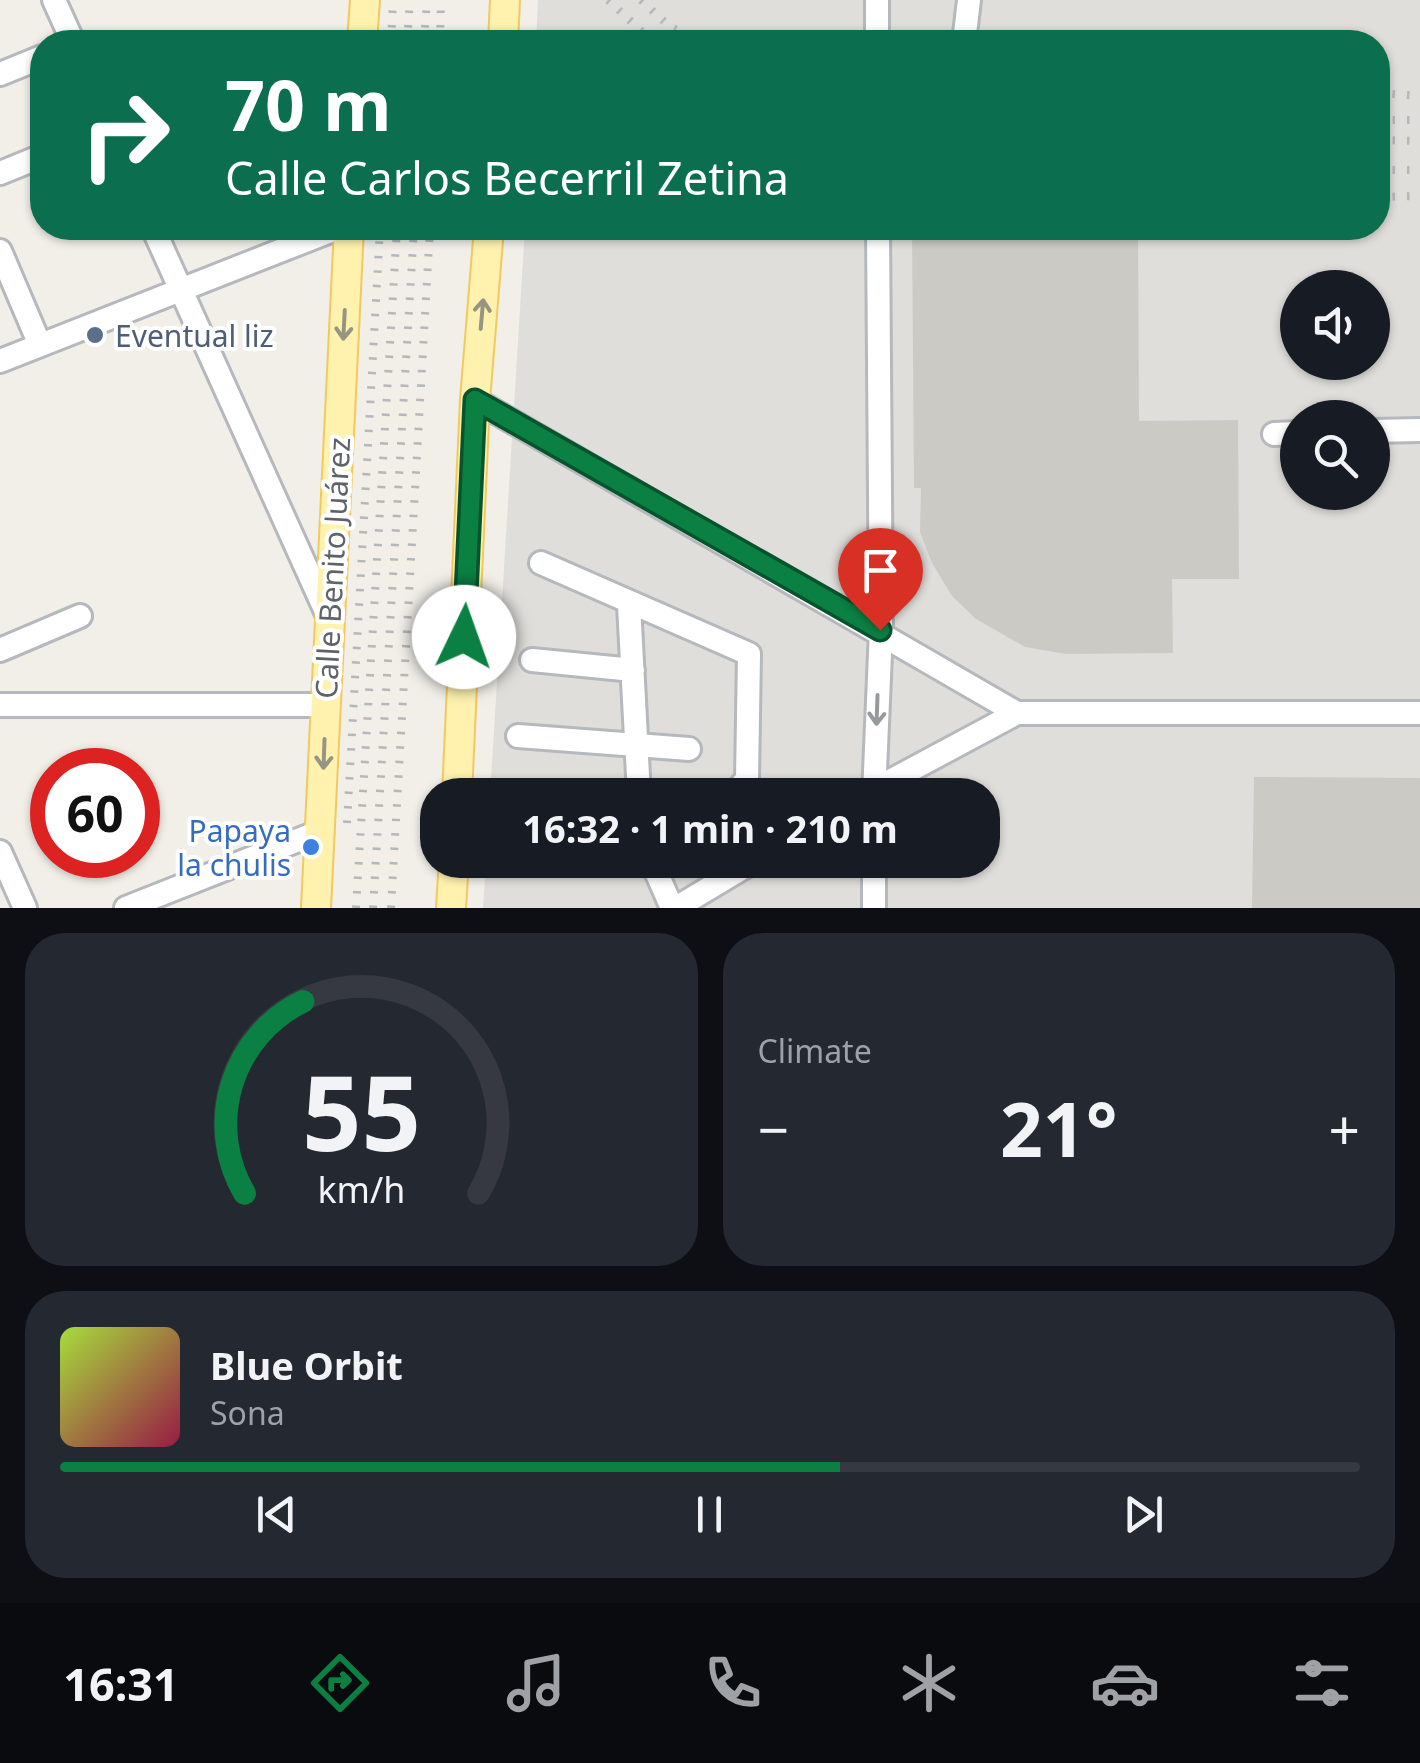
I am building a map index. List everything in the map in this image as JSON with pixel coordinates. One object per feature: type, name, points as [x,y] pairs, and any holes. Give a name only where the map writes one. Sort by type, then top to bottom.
[{"type":"main road","points":[[363,30],[365,0]]},
{"type":"main road","points":[[504,30],[505,0]]},
{"type":"main road","name":"Calle Benito Juárez","points":[[316,908],[349,240]]},
{"type":"main road","points":[[458,778],[475,400],[488,240]]},
{"type":"main road","points":[[451,908],[453,878]]},
{"type":"street","points":[[54,0],[68,30]]},
{"type":"street","points":[[877,0],[877,30]]},
{"type":"street","points":[[965,30],[968,0]]},
{"type":"street","points":[[0,74],[30,63]]},
{"type":"street","points":[[0,173],[30,161]]},
{"type":"street","points":[[157,240],[328,616]]},
{"type":"street","points":[[0,361],[306,240]]},
{"type":"street","points":[[872,778],[880,630],[878,240]]},
{"type":"street","points":[[0,251],[40,345]]},
{"type":"street","points":[[475,400],[880,630],[1017,713]]},
{"type":"street","points":[[1390,431],[1420,430]]},
{"type":"street","points":[[541,563],[629,605],[749,654],[747,778]]},
{"type":"street","points":[[629,605],[638,778]]},
{"type":"street","points":[[0,650],[80,616]]},
{"type":"street","points":[[532,660],[633,670]]},
{"type":"street","points":[[0,704],[326,705]]},
{"type":"street","points":[[898,778],[1017,713],[1420,713]]},
{"type":"street","points":[[518,736],[689,749]]},
{"type":"street","points":[[126,908],[321,830]]},
{"type":"street","points":[[0,852],[25,908]]},
{"type":"street","points":[[660,878],[674,908],[725,878]]},
{"type":"street","points":[[874,878],[874,908]]},
{"type":"shaded area","points":[[538,0],[1420,0],[1420,908],[483,908],[485,878],[1000,878],[1000,778],[491,778],[524,240],[1390,240],[1390,30],[537,30]]},
{"type":"building","points":[[912,240],[1138,240],[1139,421],[1238,420],[1239,579],[1172,579],[1173,653],[1066,654],[1025,647],[976,619],[952,596],[932,563],[920,532],[921,488],[914,488]]},
{"type":"building","points":[[1254,777],[1420,778],[1420,908],[1252,908]]},
{"type":"railway","points":[[392,30],[393,0]]},
{"type":"railway","points":[[408,30],[410,0]]},
{"type":"railway","points":[[425,30],[427,0]]},
{"type":"railway","points":[[440,30],[441,0]]},
{"type":"railway","points":[[608,0],[640,30]]},
{"type":"railway","points":[[641,0],[678,30]]},
{"type":"railway","points":[[1390,94],[1420,96]]},
{"type":"railway","points":[[1390,120],[1420,120]]},
{"type":"railway","points":[[1390,140],[1420,141]]},
{"type":"railway","points":[[1390,170],[1420,170]]},
{"type":"railway","points":[[1390,197],[1420,196]]},
{"type":"railway","points":[[347,823],[379,240]]},
{"type":"railway","points":[[356,908],[396,240]]},
{"type":"railway","points":[[373,908],[413,240]]},
{"type":"railway","points":[[391,908],[429,240]]},
{"type":"place","name":"Eventual liz","points":[[95,335]]},
{"type":"place","name":"Papaya la chulis","points":[[311,847]]},
{"type":"route","points":[[464,637],[475,400],[880,630]]}]
